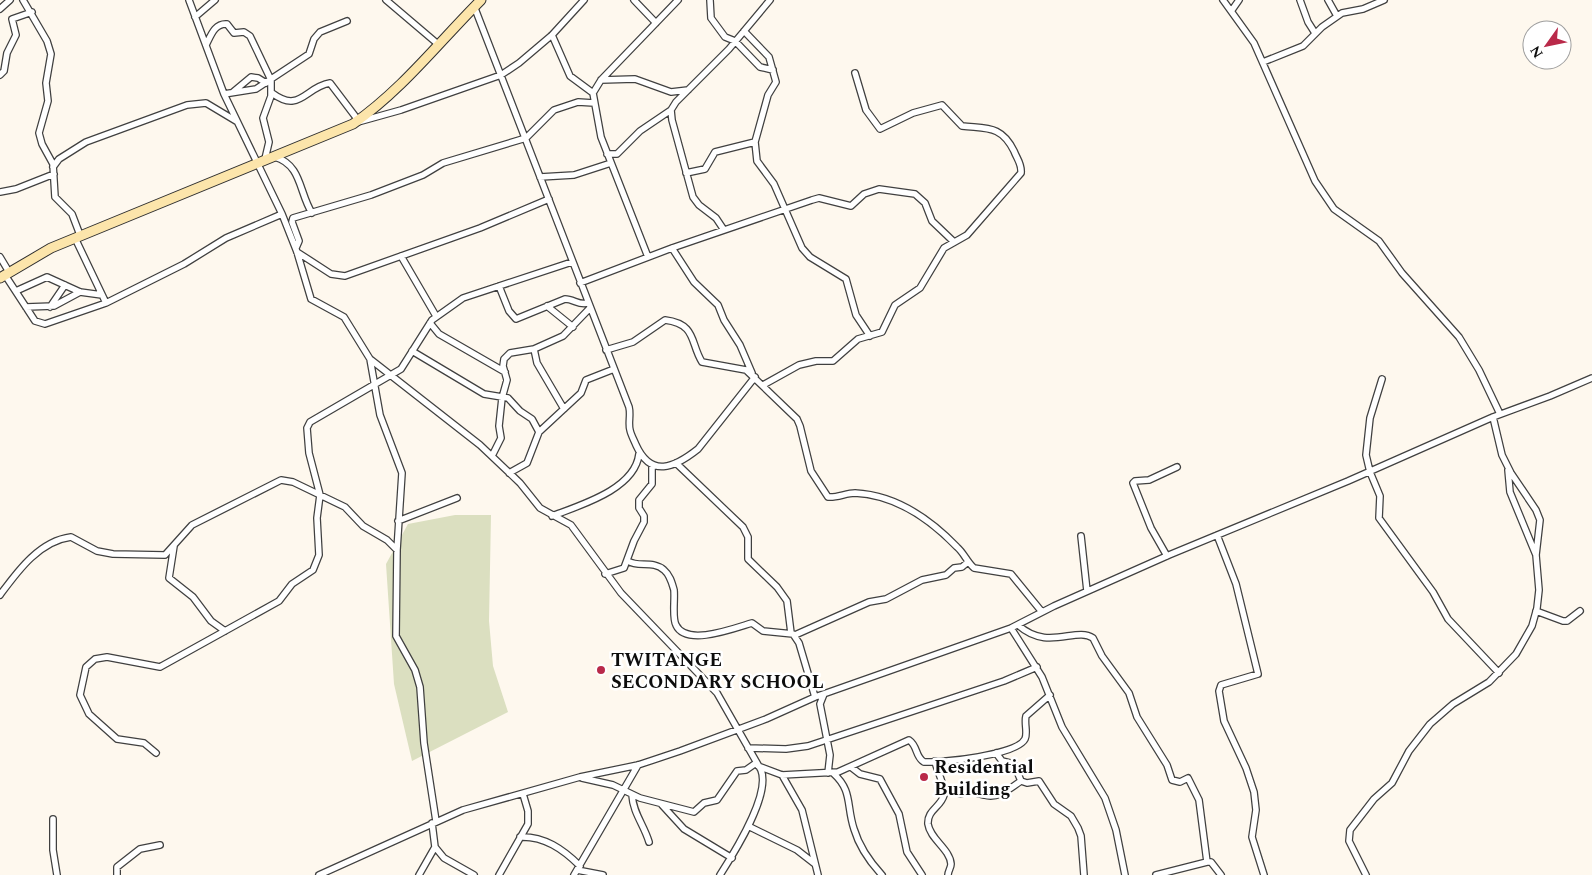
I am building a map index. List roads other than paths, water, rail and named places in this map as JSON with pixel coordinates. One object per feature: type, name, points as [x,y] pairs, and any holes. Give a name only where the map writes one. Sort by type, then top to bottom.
[{"type":"street","points":[[0,10],[10,0]]},
{"type":"street","points":[[24,0],[47,41],[51,54],[46,83],[47,105],[39,133],[54,171],[55,197],[71,211],[78,237],[106,303]]},
{"type":"street","points":[[189,0],[224,94],[238,122],[264,159],[282,214],[297,250],[312,300],[345,318],[370,358],[492,456],[540,508],[571,525],[605,574],[641,615],[707,680],[725,706],[757,764],[764,782],[748,826],[732,858],[720,875]]},
{"type":"street","points":[[195,17],[215,0]]},
{"type":"street","points":[[386,0],[439,45]]},
{"type":"street","points":[[5,275],[51,248],[355,122],[401,110],[500,75],[519,64],[552,35],[584,0]]},
{"type":"street","points":[[634,0],[656,23]]},
{"type":"street","points":[[648,257],[599,132],[593,93],[601,80],[678,0]]},
{"type":"street","points":[[710,0],[711,18],[725,36],[735,42],[760,67],[773,70]]},
{"type":"street","points":[[724,230],[716,218],[695,200],[672,120],[672,110],[676,102],[735,42],[770,0]]},
{"type":"street","points":[[1224,0],[1248,35],[1263,62],[1315,180],[1327,200],[1342,216],[1378,241],[1402,273],[1459,337],[1479,370],[1500,414]]},
{"type":"street","points":[[1232,10],[1238,0]]},
{"type":"street","points":[[1300,0],[1308,22],[1316,33]]},
{"type":"street","points":[[1328,0],[1337,16]]},
{"type":"street","points":[[1263,62],[1297,49],[1337,16],[1363,9],[1384,0]]},
{"type":"street","points":[[355,122],[406,79],[477,3]]},
{"type":"street","points":[[477,3],[500,75],[629,407],[630,432],[640,454],[652,467],[652,484],[639,500],[639,508],[644,520],[643,527],[634,541],[624,568],[620,571],[605,574]]},
{"type":"street","points":[[0,75],[4,71],[7,53],[16,36],[12,19],[32,12]]},
{"type":"street","points":[[224,94],[250,92],[268,82],[309,54],[316,36],[347,21]]},
{"type":"street","points":[[206,45],[213,30],[223,24],[227,24],[234,33],[247,34],[272,93],[284,101],[294,102],[330,82],[355,122]]},
{"type":"street","points":[[744,31],[768,55],[776,82],[768,95],[755,142],[759,166],[774,184],[802,248],[810,257],[846,280],[856,315],[870,336]]},
{"type":"street","points":[[552,35],[568,73],[593,93]]},
{"type":"street","points":[[763,385],[800,365],[816,361],[833,361],[856,340],[882,332],[895,305],[920,288],[942,250],[967,235],[1021,173],[1021,164],[1002,133],[982,126],[962,126],[942,105],[913,113],[880,129],[866,110],[855,73]]},
{"type":"street","points":[[233,92],[251,77],[268,82]]},
{"type":"street","points":[[601,80],[640,79],[671,92],[688,90]]},
{"type":"street","points":[[264,159],[269,142],[263,118],[272,93]]},
{"type":"street","points":[[297,250],[298,239],[292,219],[387,190],[444,164],[526,138],[554,110],[578,102],[594,103]]},
{"type":"street","points":[[0,192],[16,189],[54,171],[59,159],[86,142],[187,105],[206,103],[238,122]]},
{"type":"street","points":[[607,154],[617,154],[640,131],[672,110]]},
{"type":"street","points":[[686,173],[705,169],[715,152],[755,142]]},
{"type":"street","points":[[264,159],[286,161],[292,167],[312,213]]},
{"type":"street","points":[[540,177],[574,175],[611,163]]},
{"type":"street","points":[[580,283],[672,248],[819,198],[851,206],[864,194],[879,189],[911,193],[922,199],[932,221],[954,242]]},
{"type":"street","points":[[297,250],[331,274],[341,277],[480,228],[549,200]]},
{"type":"street","points":[[0,257],[5,275],[35,321],[41,324],[106,303],[184,264],[226,238],[282,214]]},
{"type":"street","points":[[672,248],[694,282],[716,301],[754,376]]},
{"type":"street","points":[[401,256],[436,316]]},
{"type":"street","points":[[156,753],[144,743],[125,742],[117,739],[89,714],[80,695],[86,667],[95,659],[107,657],[160,667],[279,601],[292,584],[317,564],[319,555],[317,524],[320,495],[309,453],[308,425],[319,416],[401,369],[436,316],[463,298],[572,262]]},
{"type":"street","points":[[16,291],[47,277],[80,292],[102,295]]},
{"type":"street","points":[[50,307],[65,285]]},
{"type":"street","points":[[499,286],[509,311],[514,318],[520,319],[547,306],[570,299],[589,306]]},
{"type":"street","points":[[26,306],[50,307],[80,292]]},
{"type":"street","points":[[547,306],[572,327]]},
{"type":"street","points":[[492,456],[501,438],[499,426],[502,398],[507,382],[503,362],[506,356],[534,349],[563,336],[589,306]]},
{"type":"street","points":[[606,350],[633,342],[668,320],[690,332],[702,362],[743,368],[754,376],[799,422],[811,471],[826,496],[832,498],[855,493],[891,500],[914,510],[956,545],[968,562],[976,569],[1011,574],[1042,612]]},
{"type":"street","points":[[430,323],[439,334],[505,372]]},
{"type":"street","points":[[534,349],[544,376],[558,396],[564,409]]},
{"type":"street","points":[[412,351],[484,394],[508,398],[520,411],[531,417],[539,432]]},
{"type":"street","points":[[370,358],[380,415],[402,473],[398,521],[396,636],[415,670],[420,687],[424,743],[434,822],[435,848],[419,875]]},
{"type":"street","points":[[509,473],[527,463],[539,432],[583,391],[586,380],[614,369]]},
{"type":"street","points":[[652,467],[676,463],[698,449],[754,376]]},
{"type":"street","points":[[319,875],[463,810],[580,777],[638,765],[738,730],[815,697],[1012,628],[1087,591],[1167,556],[1370,472],[1492,417],[1592,378]]},
{"type":"street","points":[[1382,379],[1368,432],[1366,455],[1370,472],[1378,490],[1379,518],[1433,592],[1448,619],[1498,673]]},
{"type":"street","points":[[1366,875],[1349,841],[1350,830],[1374,799],[1392,783],[1409,751],[1430,724],[1452,704],[1477,690],[1498,673],[1525,640],[1536,612],[1539,590],[1536,555],[1540,520],[1529,497],[1502,455],[1492,417]]},
{"type":"street","points":[[552,516],[622,484],[636,470],[640,454]]},
{"type":"street","points":[[676,463],[744,527],[748,537],[748,559],[777,587],[787,601],[793,634],[799,643],[815,697]]},
{"type":"street","points":[[1508,466],[1510,492],[1536,555]]},
{"type":"street","points":[[1167,556],[1157,536],[1150,528],[1133,484],[1135,481],[1153,478],[1177,467]]},
{"type":"street","points":[[0,595],[32,556],[68,537],[84,542],[97,551],[113,554],[165,555],[192,526],[277,481],[293,482],[346,508],[363,526],[387,540],[397,550]]},
{"type":"street","points":[[398,521],[457,498]]},
{"type":"street","points":[[1217,535],[1236,584],[1258,673],[1256,676],[1230,680],[1221,685],[1219,691],[1224,722],[1246,768],[1254,792],[1256,810],[1252,836],[1264,875]]},
{"type":"street","points":[[1081,536],[1087,591]]},
{"type":"street","points":[[175,543],[169,578],[192,597],[211,621],[225,631]]},
{"type":"street","points":[[628,561],[634,564],[645,563],[657,566],[669,576],[676,603],[674,618],[676,626],[682,632],[693,635],[712,634],[752,623],[763,631],[793,634],[869,602],[886,599],[922,580],[946,575],[954,568],[962,567],[968,562]]},
{"type":"street","points":[[1536,612],[1568,621],[1580,611]]},
{"type":"street","points":[[1018,625],[1028,634],[1035,637],[1055,638],[1084,634],[1093,638],[1102,656],[1130,694],[1137,717],[1167,765],[1172,780],[1180,782],[1188,778],[1199,800],[1207,862]]},
{"type":"street","points":[[1012,628],[1037,667],[1062,727],[1108,805],[1116,830],[1125,875]]},
{"type":"street","points":[[748,748],[798,748],[1004,681],[1037,667]]},
{"type":"street","points":[[824,694],[820,704],[831,758],[831,773],[845,785],[854,829],[865,854],[882,875]]},
{"type":"street","points":[[757,764],[782,775],[831,773],[851,767],[909,740],[914,744],[922,761],[935,762],[996,753],[1014,748],[1023,742],[1025,738],[1026,716],[1050,696]]},
{"type":"street","points":[[996,753],[1002,761],[1014,764],[1021,781],[1027,783],[1040,781],[1054,804],[1067,812],[1074,820],[1081,836],[1084,875]]},
{"type":"street","points":[[935,762],[944,791],[942,801],[930,814],[928,821],[930,830],[950,860],[951,866],[948,875]]},
{"type":"street","points":[[580,777],[604,782],[632,795],[660,804],[696,811],[704,803],[717,800],[738,770],[746,770],[757,764]]},
{"type":"street","points":[[577,870],[638,765]]},
{"type":"street","points":[[851,767],[860,774],[880,779],[899,814],[907,852],[922,875]]},
{"type":"street","points":[[782,775],[802,810],[818,875]]},
{"type":"street","points":[[944,791],[955,790],[958,794],[972,791],[984,795],[999,795],[1021,781]]},
{"type":"street","points":[[499,875],[528,824],[529,817],[523,794]]},
{"type":"street","points":[[632,795],[634,811],[642,821],[649,842]]},
{"type":"street","points":[[660,804],[674,816],[682,827],[732,858]]},
{"type":"street","points":[[53,819],[53,850],[56,875]]},
{"type":"street","points":[[748,826],[797,850],[815,864]]},
{"type":"street","points":[[520,837],[528,836],[560,847],[577,870],[603,875]]},
{"type":"street","points":[[117,875],[117,868],[138,850],[160,845]]},
{"type":"street","points":[[435,848],[444,858],[474,875]]},
{"type":"street","points":[[1156,875],[1207,862],[1212,862],[1221,875]]},
{"type":"place","name":"TWITANGE SECONDARY SCHOOL","points":[[601,670]]},
{"type":"place","name":"Residential Building","points":[[924,777]]}]
